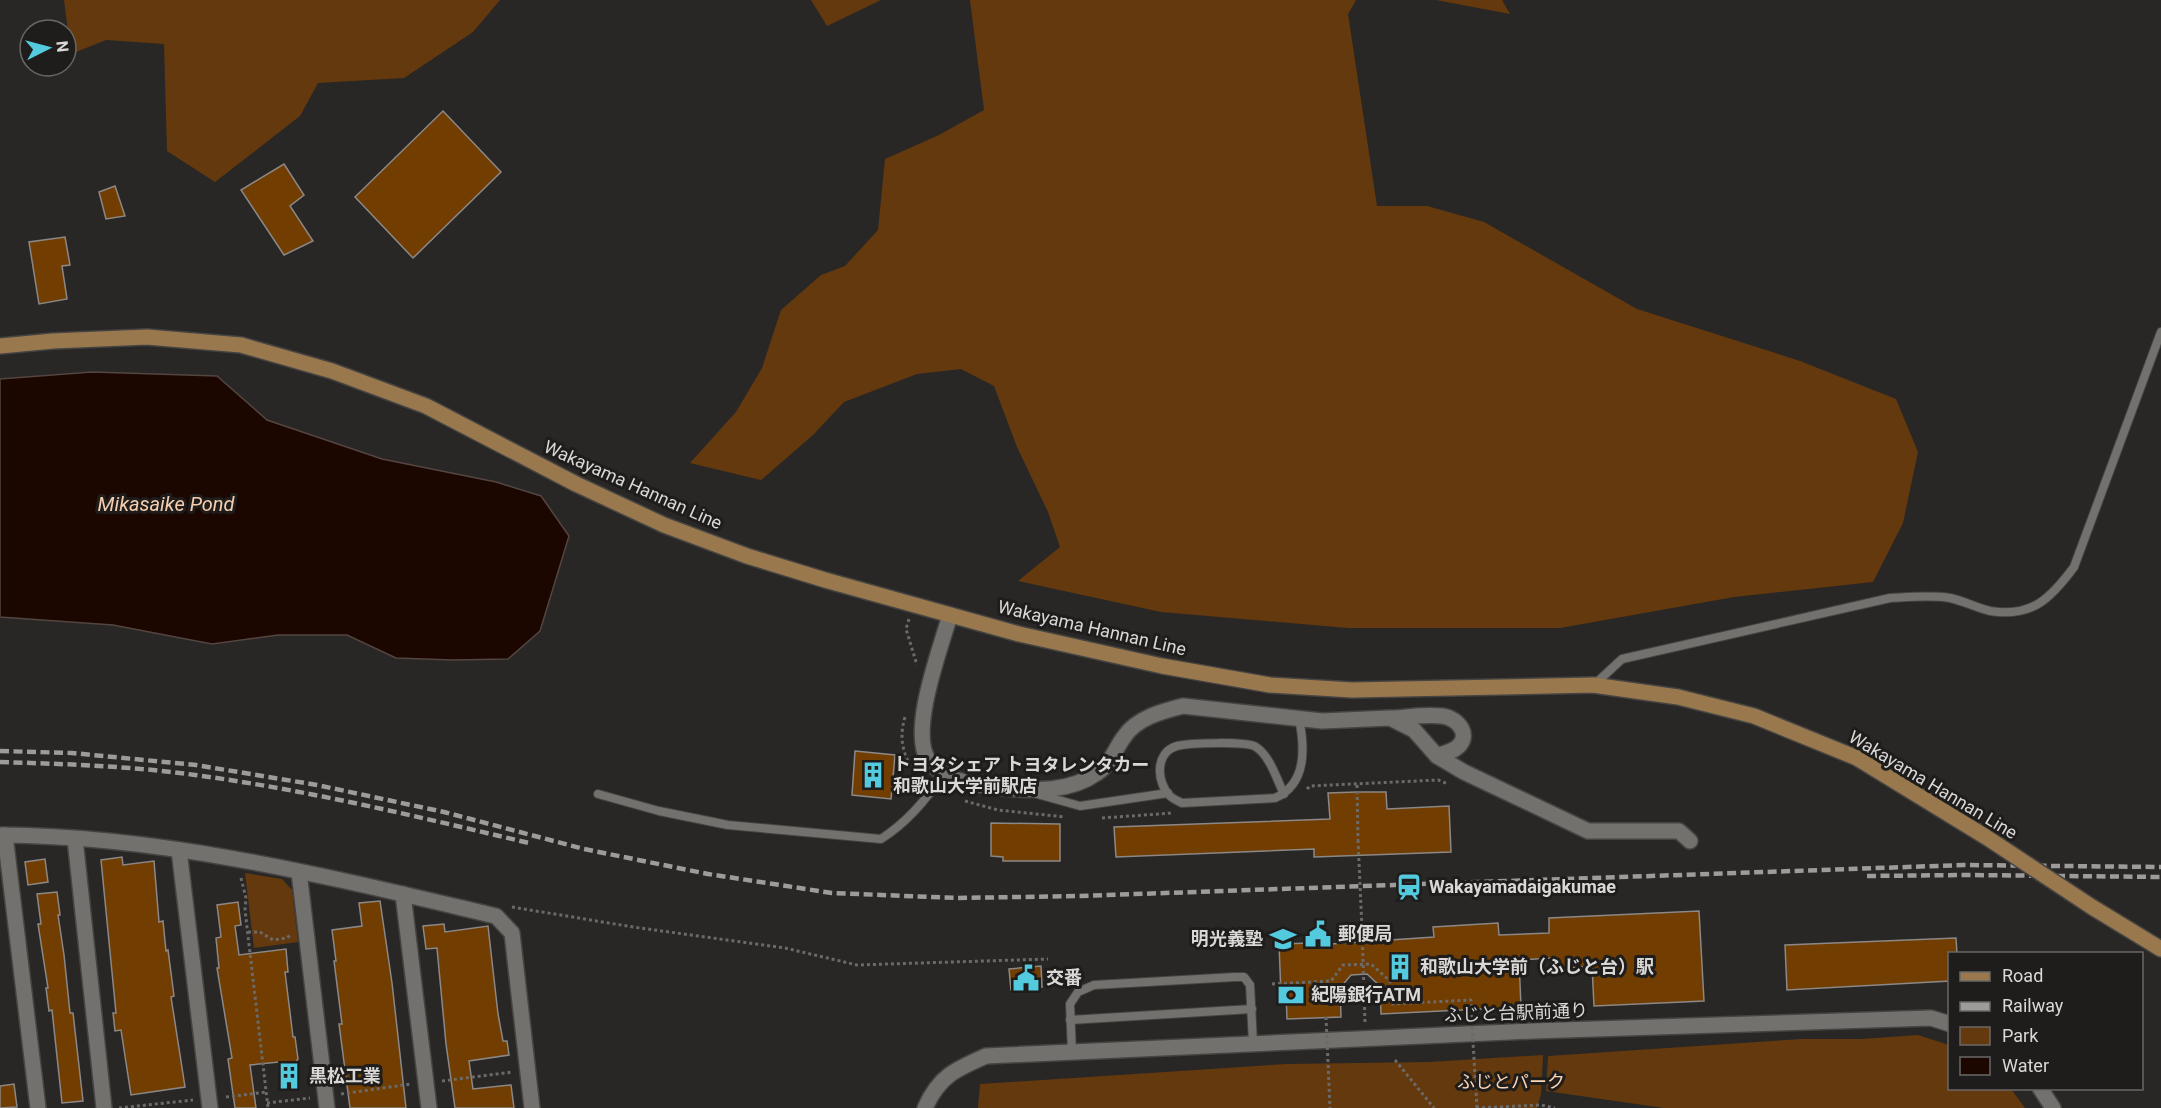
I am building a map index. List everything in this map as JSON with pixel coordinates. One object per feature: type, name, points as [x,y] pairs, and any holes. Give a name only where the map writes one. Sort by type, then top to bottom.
[{"type":"main road","name":"Wakayama Hannan Line","points":[[0,346],[53,341],[147,338],[241,345],[332,372],[426,406],[576,484],[664,525],[747,556],[1019,634],[1162,666],[1270,685],[1352,690],[1593,685],[1678,697],[1754,716],[1857,758],[2161,949]]},
{"type":"street","points":[[950,615],[925,701],[922,739],[928,760],[943,774],[956,779],[1024,790],[1057,789],[1079,783],[1098,773],[1107,764],[1125,734],[1143,720],[1183,706],[1322,721],[1443,716],[1457,721],[1463,736],[1461,743],[1455,749],[1437,756]]},
{"type":"street","points":[[1390,718],[1414,730],[1437,756],[1491,786],[1588,831],[1679,831],[1690,841]]},
{"type":"street","points":[[38,1108],[3,835],[75,839],[179,850],[299,872],[496,916],[512,933],[532,1108]]},
{"type":"street","points":[[75,839],[104,1108]]},
{"type":"street","points":[[179,850],[210,1108]]},
{"type":"street","points":[[299,872],[327,1102]]},
{"type":"street","points":[[403,894],[429,1108]]},
{"type":"street","name":"ふじと台駅前通り","points":[[925,1108],[932,1092],[954,1070],[986,1056],[1533,1031],[1919,1018],[1931,1018],[1948,1023]]},
{"type":"street","points":[[2041,1090],[2053,1108]]},
{"type":"lane","points":[[1593,685],[1622,660],[1890,598],[1923,596],[1951,598],[1989,610],[2015,613],[2037,606],[2056,591],[2073,567],[2161,332]]},
{"type":"lane","points":[[1284,794],[1264,756],[1256,747],[1244,742],[1177,746],[1167,753],[1160,766],[1160,779],[1168,793],[1182,803],[1275,798],[1284,794],[1295,783],[1302,763],[1304,741],[1299,719]]},
{"type":"lane","points":[[598,794],[659,811],[728,825],[881,839],[896,830],[932,791],[943,774]]},
{"type":"lane","points":[[1024,790],[1080,806],[1168,793]]},
{"type":"lane","points":[[1072,1053],[1070,1004],[1078,992],[1094,986],[1235,977],[1244,977],[1250,985],[1253,1044]]},
{"type":"lane","points":[[1070,1020],[1252,1009]]},
{"type":"path","points":[[1357,785],[1365,1025]]},
{"type":"path","points":[[238,861],[245,890],[268,1106],[327,1102],[426,1082],[528,1070]]},
{"type":"path","points":[[509,907],[785,948],[857,965],[1048,959]]},
{"type":"path","points":[[248,932],[260,932],[273,940],[287,938],[291,933],[297,932]]},
{"type":"path","points":[[1272,984],[1331,981],[1342,965],[1371,964],[1390,981],[1391,1004],[1471,1000],[1476,1108],[1541,1105],[1555,1108]]},
{"type":"path","points":[[1326,1017],[1330,1108]]},
{"type":"path","points":[[1395,1060],[1434,1108]]},
{"type":"green space","points":[[64,0],[500,0],[473,32],[404,78],[318,83],[300,116],[215,182],[167,151],[164,44],[106,40],[78,51],[78,18],[66,18]]},
{"type":"green space","points":[[811,0],[881,0],[827,26]]},
{"type":"green space","points":[[970,0],[1356,0],[1348,14],[1377,206],[1427,206],[1484,222],[1637,309],[1800,361],[1896,399],[1918,452],[1903,523],[1873,582],[1734,597],[1560,628],[1348,628],[1161,612],[1018,581],[1060,547],[1048,512],[1017,447],[994,386],[961,369],[917,374],[844,402],[813,435],[761,480],[690,463],[736,412],[762,368],[781,310],[821,275],[845,266],[878,230],[885,159],[939,135],[984,110]]},
{"type":"green space","points":[[1436,0],[1502,0],[1510,14]]},
{"type":"green space","points":[[245,873],[282,879],[292,890],[298,942],[254,948]]},
{"type":"green space","points":[[1918,1035],[1948,1045],[1948,1090],[2012,1090],[2025,1108],[1664,1108],[1546,1091],[1548,1056],[1802,1039],[1862,1039]]},
{"type":"green space","name":"ふじとパーク","points":[[1543,1055],[1541,1094],[1537,1108],[978,1108],[980,1084],[1287,1064],[1429,1062]]},
{"type":"water","name":"Mikasaike Pond","points":[[92,372],[217,376],[267,420],[382,459],[496,482],[541,496],[569,536],[540,631],[508,659],[453,660],[396,658],[347,635],[278,635],[212,644],[113,625],[0,617],[0,379]]},
{"type":"building","points":[[443,111],[501,172],[413,258],[355,197]]},
{"type":"building","points":[[284,164],[304,195],[290,206],[313,241],[284,255],[241,190]]},
{"type":"building","points":[[115,186],[125,216],[106,219],[99,192]]},
{"type":"building","points":[[65,237],[70,265],[62,266],[67,299],[39,304],[29,242]]},
{"type":"building","name":"トヨタシェア トヨタレンタカー 和歌山大学前駅店","points":[[855,751],[895,755],[891,799],[852,795]]},
{"type":"building","points":[[1386,792],[1387,809],[1449,806],[1451,852],[1314,857],[1314,849],[1116,857],[1114,827],[1330,819],[1328,793]]},
{"type":"building","points":[[991,823],[1060,824],[1060,861],[1003,861],[1003,857],[991,856]]},
{"type":"building","points":[[122,857],[123,865],[154,861],[159,922],[163,921],[166,951],[168,950],[174,996],[171,997],[185,1087],[131,1095],[121,1030],[115,1031],[113,1013],[116,1013],[101,860]]},
{"type":"building","points":[[45,859],[48,882],[28,885],[25,862]]},
{"type":"building","points":[[57,892],[70,1013],[73,1013],[83,1101],[62,1103],[52,1010],[49,1011],[46,988],[48,988],[38,924],[41,924],[37,894]]},
{"type":"building","points":[[380,901],[406,1108],[350,1108],[339,1024],[342,1024],[332,930],[362,926],[359,903]]},
{"type":"building","points":[[238,902],[241,925],[235,926],[239,955],[286,949],[288,972],[285,972],[298,1059],[299,1086],[281,1087],[279,1062],[250,1065],[256,1108],[235,1108],[228,1059],[232,1058],[217,968],[219,968],[216,938],[221,937],[217,905]]},
{"type":"building","points":[[1699,911],[1704,1001],[1594,1006],[1592,966],[1551,969],[1551,958],[1519,960],[1521,1007],[1381,1014],[1380,986],[1367,974],[1351,975],[1340,988],[1341,1017],[1287,1019],[1286,993],[1281,994],[1279,944],[1311,943],[1311,939],[1330,937],[1331,944],[1434,937],[1433,927],[1498,923],[1499,935],[1549,933],[1549,918]]},
{"type":"building","points":[[444,924],[445,932],[488,926],[498,1014],[503,1041],[507,1041],[509,1055],[469,1061],[473,1089],[511,1085],[514,1108],[455,1108],[437,948],[426,949],[423,926]]},
{"type":"building","points":[[1956,938],[1957,952],[1948,952],[1948,981],[1787,990],[1785,945]]},
{"type":"building","name":"交番","points":[[1041,966],[1042,987],[1011,990],[1009,969]]},
{"type":"building","points":[[14,1084],[17,1107],[0,1108],[0,1086]]},
{"type":"railway","points":[[0,751],[72,753],[196,765],[317,785],[444,812],[584,849],[708,874],[832,893],[957,898],[1080,896],[1964,865],[2161,867]]},
{"type":"railway","points":[[0,762],[122,767],[237,781],[363,805],[529,843]]},
{"type":"railway","points":[[1867,876],[2161,877]]},
{"type":"place","name":"トヨタシェア トヨタレンタカー 和歌山大学前駅店","points":[[873,775]]},
{"type":"place","name":"Wakayamadaigakumae","points":[[1409,887]]},
{"type":"place","name":"郵便局","points":[[1318,934]]},
{"type":"place","name":"明光義塾","points":[[1283,939]]},
{"type":"place","name":"和歌山大学前（ふじと台）駅","points":[[1400,967]]},
{"type":"place","name":"交番","points":[[1026,978]]},
{"type":"place","name":"紀陽銀行ATM","points":[[1291,995]]},
{"type":"place","name":"黒松工業","points":[[289,1076]]}]
